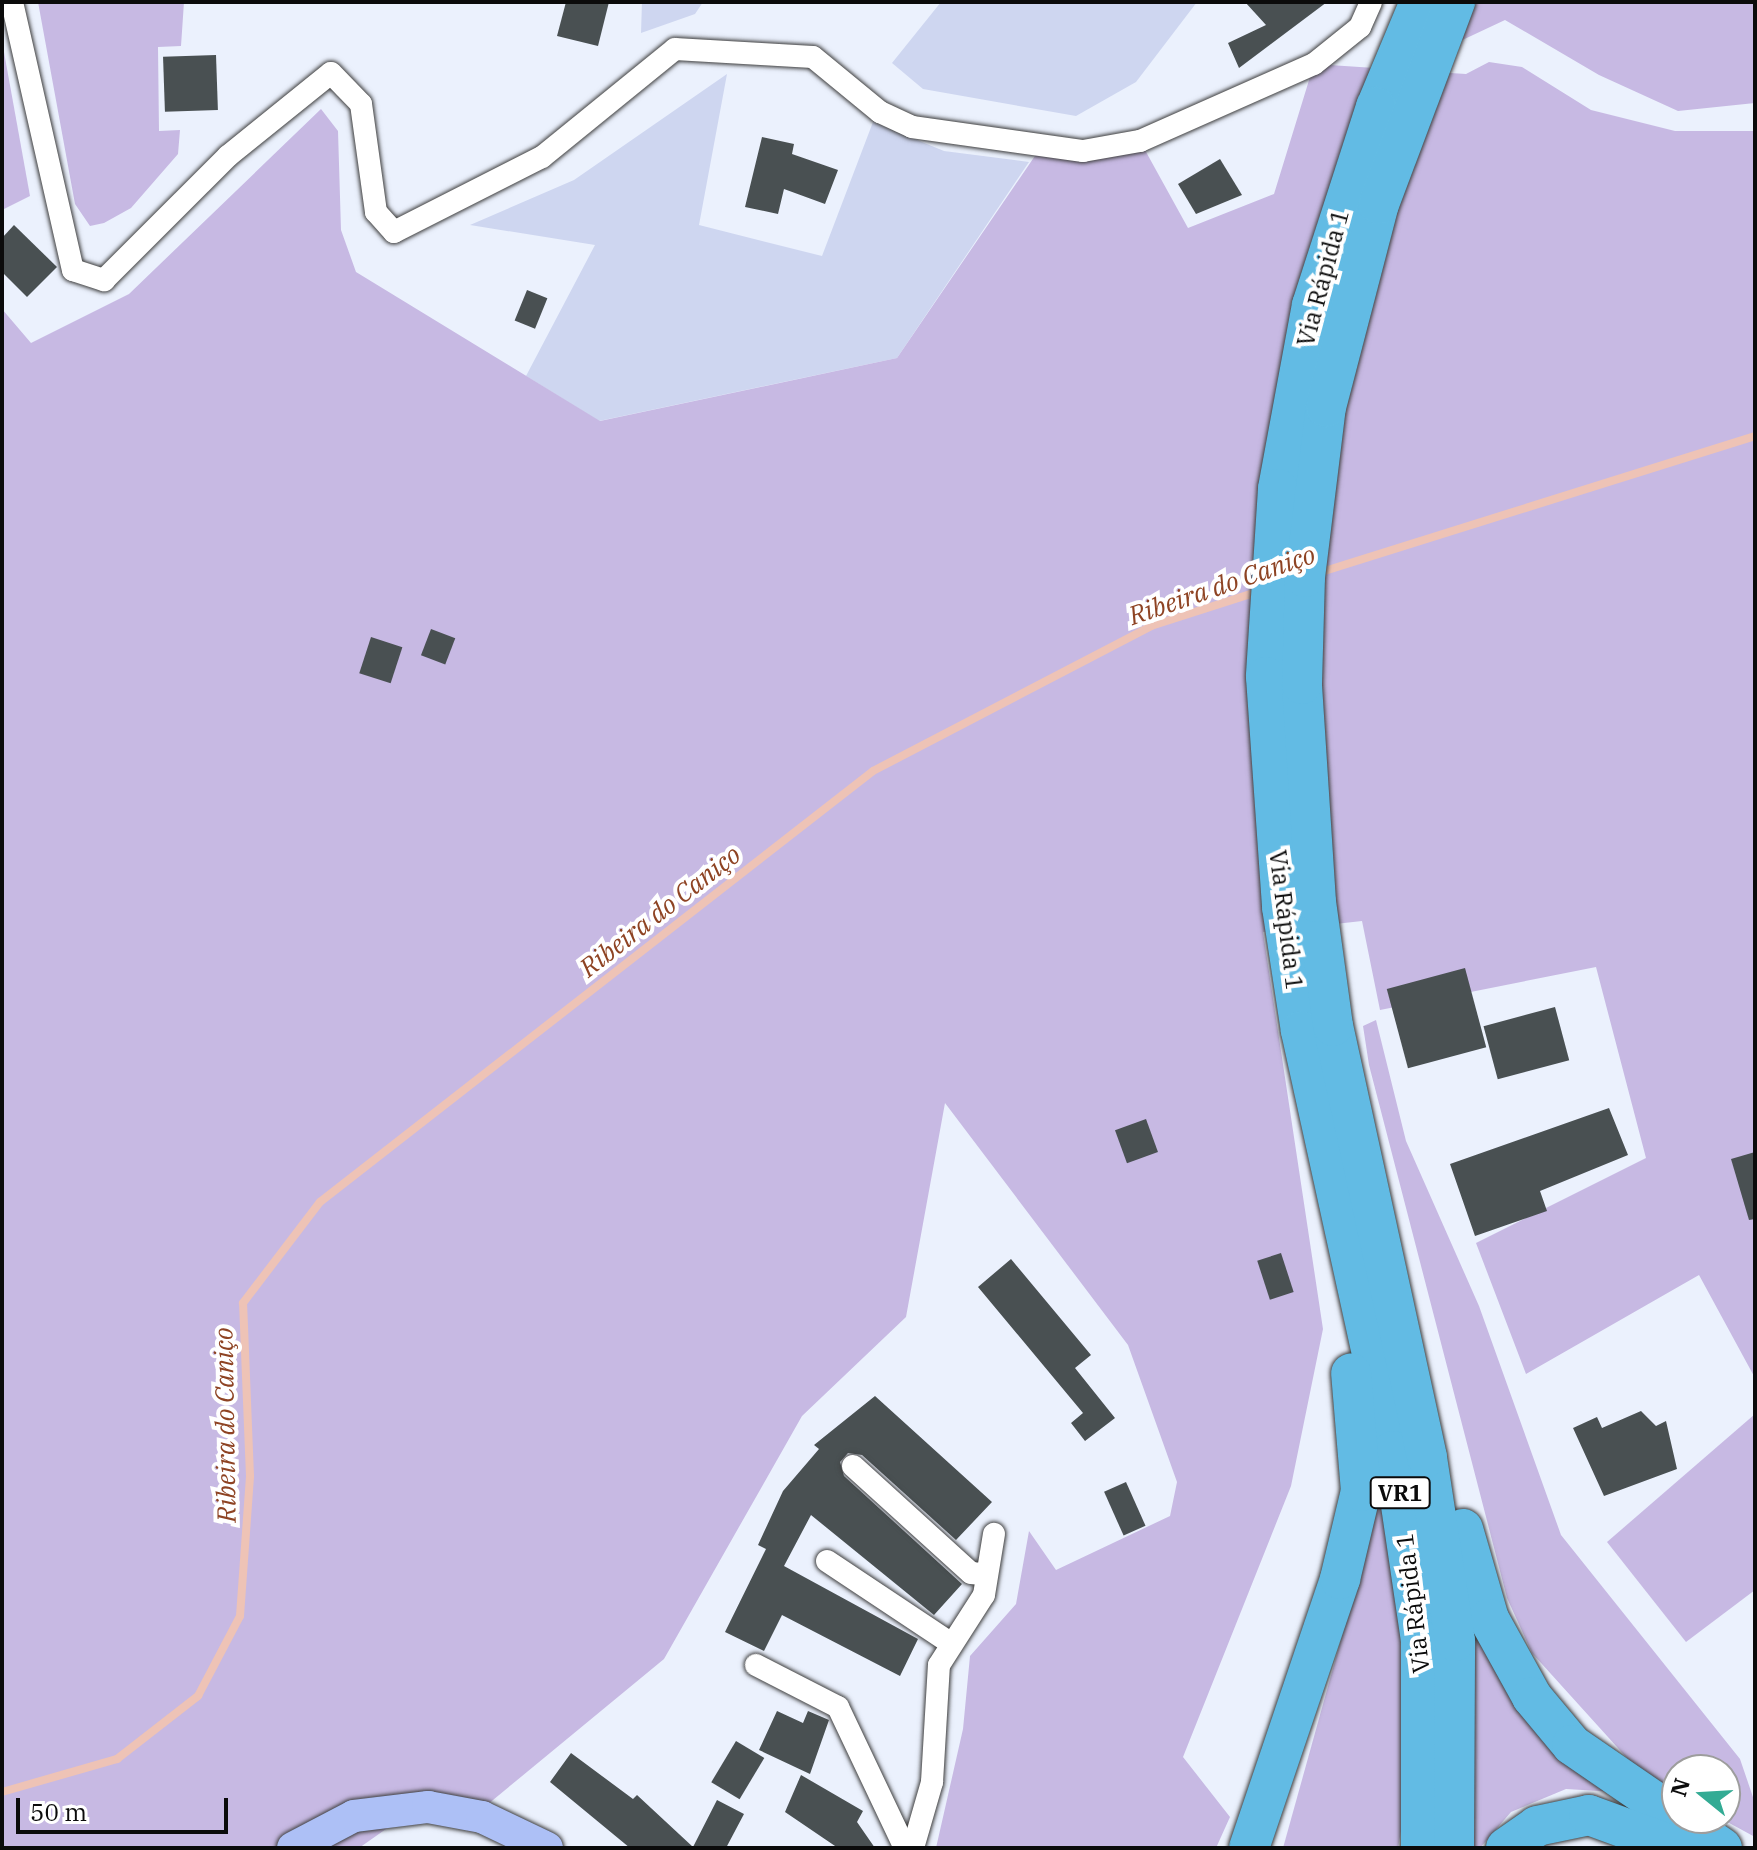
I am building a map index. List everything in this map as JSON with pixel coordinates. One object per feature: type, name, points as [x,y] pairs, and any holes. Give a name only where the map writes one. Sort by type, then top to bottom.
[{"type":"highway","name":"Via Rápida 1","points":[[1416,53],[1420,2]]},
{"type":"highway","name":"Via Rápida 1","points":[[1454,1848],[1455,1641],[1427,1457],[1383,1268],[1317,1029],[1270,778],[1266,677],[1278,489],[1312,305],[1416,53],[1455,2]]},
{"type":"highway","name":"Via Rápida 1","points":[[1317,1029],[1322,1145],[1393,1451],[1419,1625],[1421,1848]]},
{"type":"highway","points":[[1249,1848],[1340,1579],[1361,1491],[1350,1369],[1320,1231],[1322,1145]]},
{"type":"highway","points":[[1383,1268],[1418,1311],[1470,1570],[1511,1664],[1572,1745],[1722,1848]]},
{"type":"highway","points":[[1506,1848],[1537,1826],[1589,1815],[1679,1848]]},
{"type":"street","points":[[12,2],[73,270],[104,280],[228,156],[331,73],[361,104],[376,212],[394,232],[542,157],[675,49],[813,57],[880,112],[912,127],[1083,151],[1140,141],[1314,64],[1360,27],[1371,2]]},
{"type":"street","points":[[853,1466],[971,1573],[982,1574]]},
{"type":"street","points":[[913,1848],[932,1782],[935,1683],[949,1642],[984,1595],[982,1574],[994,1534]]},
{"type":"street","points":[[827,1561],[949,1642]]},
{"type":"street","points":[[756,1665],[838,1707],[905,1848]]},
{"type":"street","points":[[293,1848],[354,1816],[428,1807],[482,1817],[547,1848]]},
{"type":"shaded area","points":[[38,2],[184,2],[181,46],[158,47],[159,131],[180,130],[178,154],[131,208],[104,223],[90,226],[75,204]]},
{"type":"shaded area","points":[[642,2],[703,2],[695,14],[641,33]]},
{"type":"shaded area","points":[[941,2],[1197,2],[1136,82],[1076,116],[923,89],[892,63]]},
{"type":"shaded area","points":[[1476,2],[1755,2],[1755,103],[1678,111],[1599,75],[1505,20],[1456,43]]},
{"type":"shaded area","points":[[2,41],[30,196],[2,210]]},
{"type":"shaded area","points":[[1489,62],[1522,67],[1591,110],[1675,131],[1755,131],[1755,1378],[1699,1275],[1526,1374],[1476,1243],[1646,1158],[1596,967],[1380,1010],[1362,921],[1263,932],[1323,1329],[1291,1486],[1183,1757],[1230,1817],[1216,1848],[936,1848],[963,1729],[970,1656],[1016,1604],[1029,1531],[1056,1570],[1170,1516],[1177,1482],[1128,1345],[945,1103],[906,1317],[802,1416],[664,1659],[476,1814],[413,1810],[359,1848],[2,1848],[2,309],[31,343],[129,294],[321,109],[338,131],[341,230],[356,272],[600,421],[897,358],[1039,150],[1140,141],[1188,228],[1274,194],[1314,64],[1466,74]]},
{"type":"shaded area","points":[[727,74],[699,225],[822,256],[873,122],[944,151],[1029,162],[897,358],[599,421],[526,376],[595,245],[470,225],[574,180]]},
{"type":"shaded area","points":[[1376,1020],[1406,1141],[1479,1306],[1561,1535],[1736,1754],[1661,1754],[1661,1783],[1636,1768],[1532,1653],[1507,1598],[1369,1065],[1363,1026]]},
{"type":"shaded area","points":[[1755,1414],[1755,1590],[1686,1642],[1607,1542]]},
{"type":"shaded area","points":[[1384,1485],[1399,1591],[1405,1808],[1398,1848],[1283,1848]]},
{"type":"shaded area","points":[[1472,1604],[1616,1792],[1566,1789],[1511,1812],[1480,1848],[1473,1848]]},
{"type":"shaded area","points":[[1741,1762],[1755,1803],[1755,1837],[1741,1829]]},
{"type":"building","points":[[566,2],[609,2],[598,46],[557,36]]},
{"type":"building","points":[[1245,2],[1327,2],[1239,68],[1228,43],[1266,25]]},
{"type":"building","points":[[216,55],[218,110],[165,112],[163,57]]},
{"type":"building","points":[[762,137],[794,144],[792,154],[838,170],[825,204],[784,189],[778,214],[745,207]]},
{"type":"building","points":[[1220,159],[1242,195],[1196,214],[1178,184]]},
{"type":"building","points":[[14,225],[57,267],[27,297],[2,272],[2,238]]},
{"type":"building","points":[[527,290],[547,298],[535,329],[515,321]]},
{"type":"building","points":[[431,629],[455,638],[445,664],[421,655]]},
{"type":"building","points":[[371,637],[402,647],[391,683],[359,673]]},
{"type":"building","points":[[1465,968],[1486,1047],[1408,1068],[1387,989]]},
{"type":"building","points":[[1555,1007],[1569,1060],[1498,1079],[1484,1026]]},
{"type":"building","points":[[1609,1108],[1628,1155],[1540,1191],[1547,1211],[1475,1236],[1450,1164]]},
{"type":"building","points":[[1146,1119],[1158,1152],[1127,1163],[1115,1130]]},
{"type":"building","points":[[1755,1152],[1755,1219],[1749,1220],[1731,1159]]},
{"type":"building","points":[[1281,1253],[1294,1292],[1270,1300],[1257,1261]]},
{"type":"building","points":[[1011,1259],[1091,1355],[1075,1368],[1115,1418],[1085,1441],[1071,1423],[1083,1413],[978,1287]]},
{"type":"building","points":[[875,1396],[992,1502],[956,1540],[862,1455],[848,1453],[840,1462],[844,1476],[962,1584],[934,1615],[811,1515],[784,1566],[918,1639],[900,1676],[782,1615],[764,1651],[725,1632],[766,1549],[758,1545],[783,1491],[819,1449],[814,1445]]},
{"type":"building","points":[[1641,1411],[1656,1426],[1666,1421],[1677,1469],[1604,1496],[1573,1428],[1597,1417],[1602,1428]]},
{"type":"building","points":[[1126,1482],[1146,1526],[1124,1536],[1104,1492]]},
{"type":"building","points":[[777,1711],[803,1723],[808,1711],[829,1720],[810,1774],[759,1750]]},
{"type":"building","points":[[736,1741],[764,1758],[740,1799],[711,1782]]},
{"type":"building","points":[[571,1753],[633,1799],[637,1795],[693,1847],[717,1800],[744,1814],[726,1848],[630,1848],[550,1782]]},
{"type":"building","points":[[801,1775],[863,1811],[857,1822],[875,1848],[838,1848],[785,1812]]},
{"type":"waterway","name":"Ribeira do Caniço","points":[[1315,574],[1755,436]]},
{"type":"waterway","name":"Ribeira do Caniço","points":[[2,1792],[117,1759],[198,1696],[240,1616],[250,1476],[243,1303],[320,1202],[873,771],[1151,626],[1260,591]]}]
